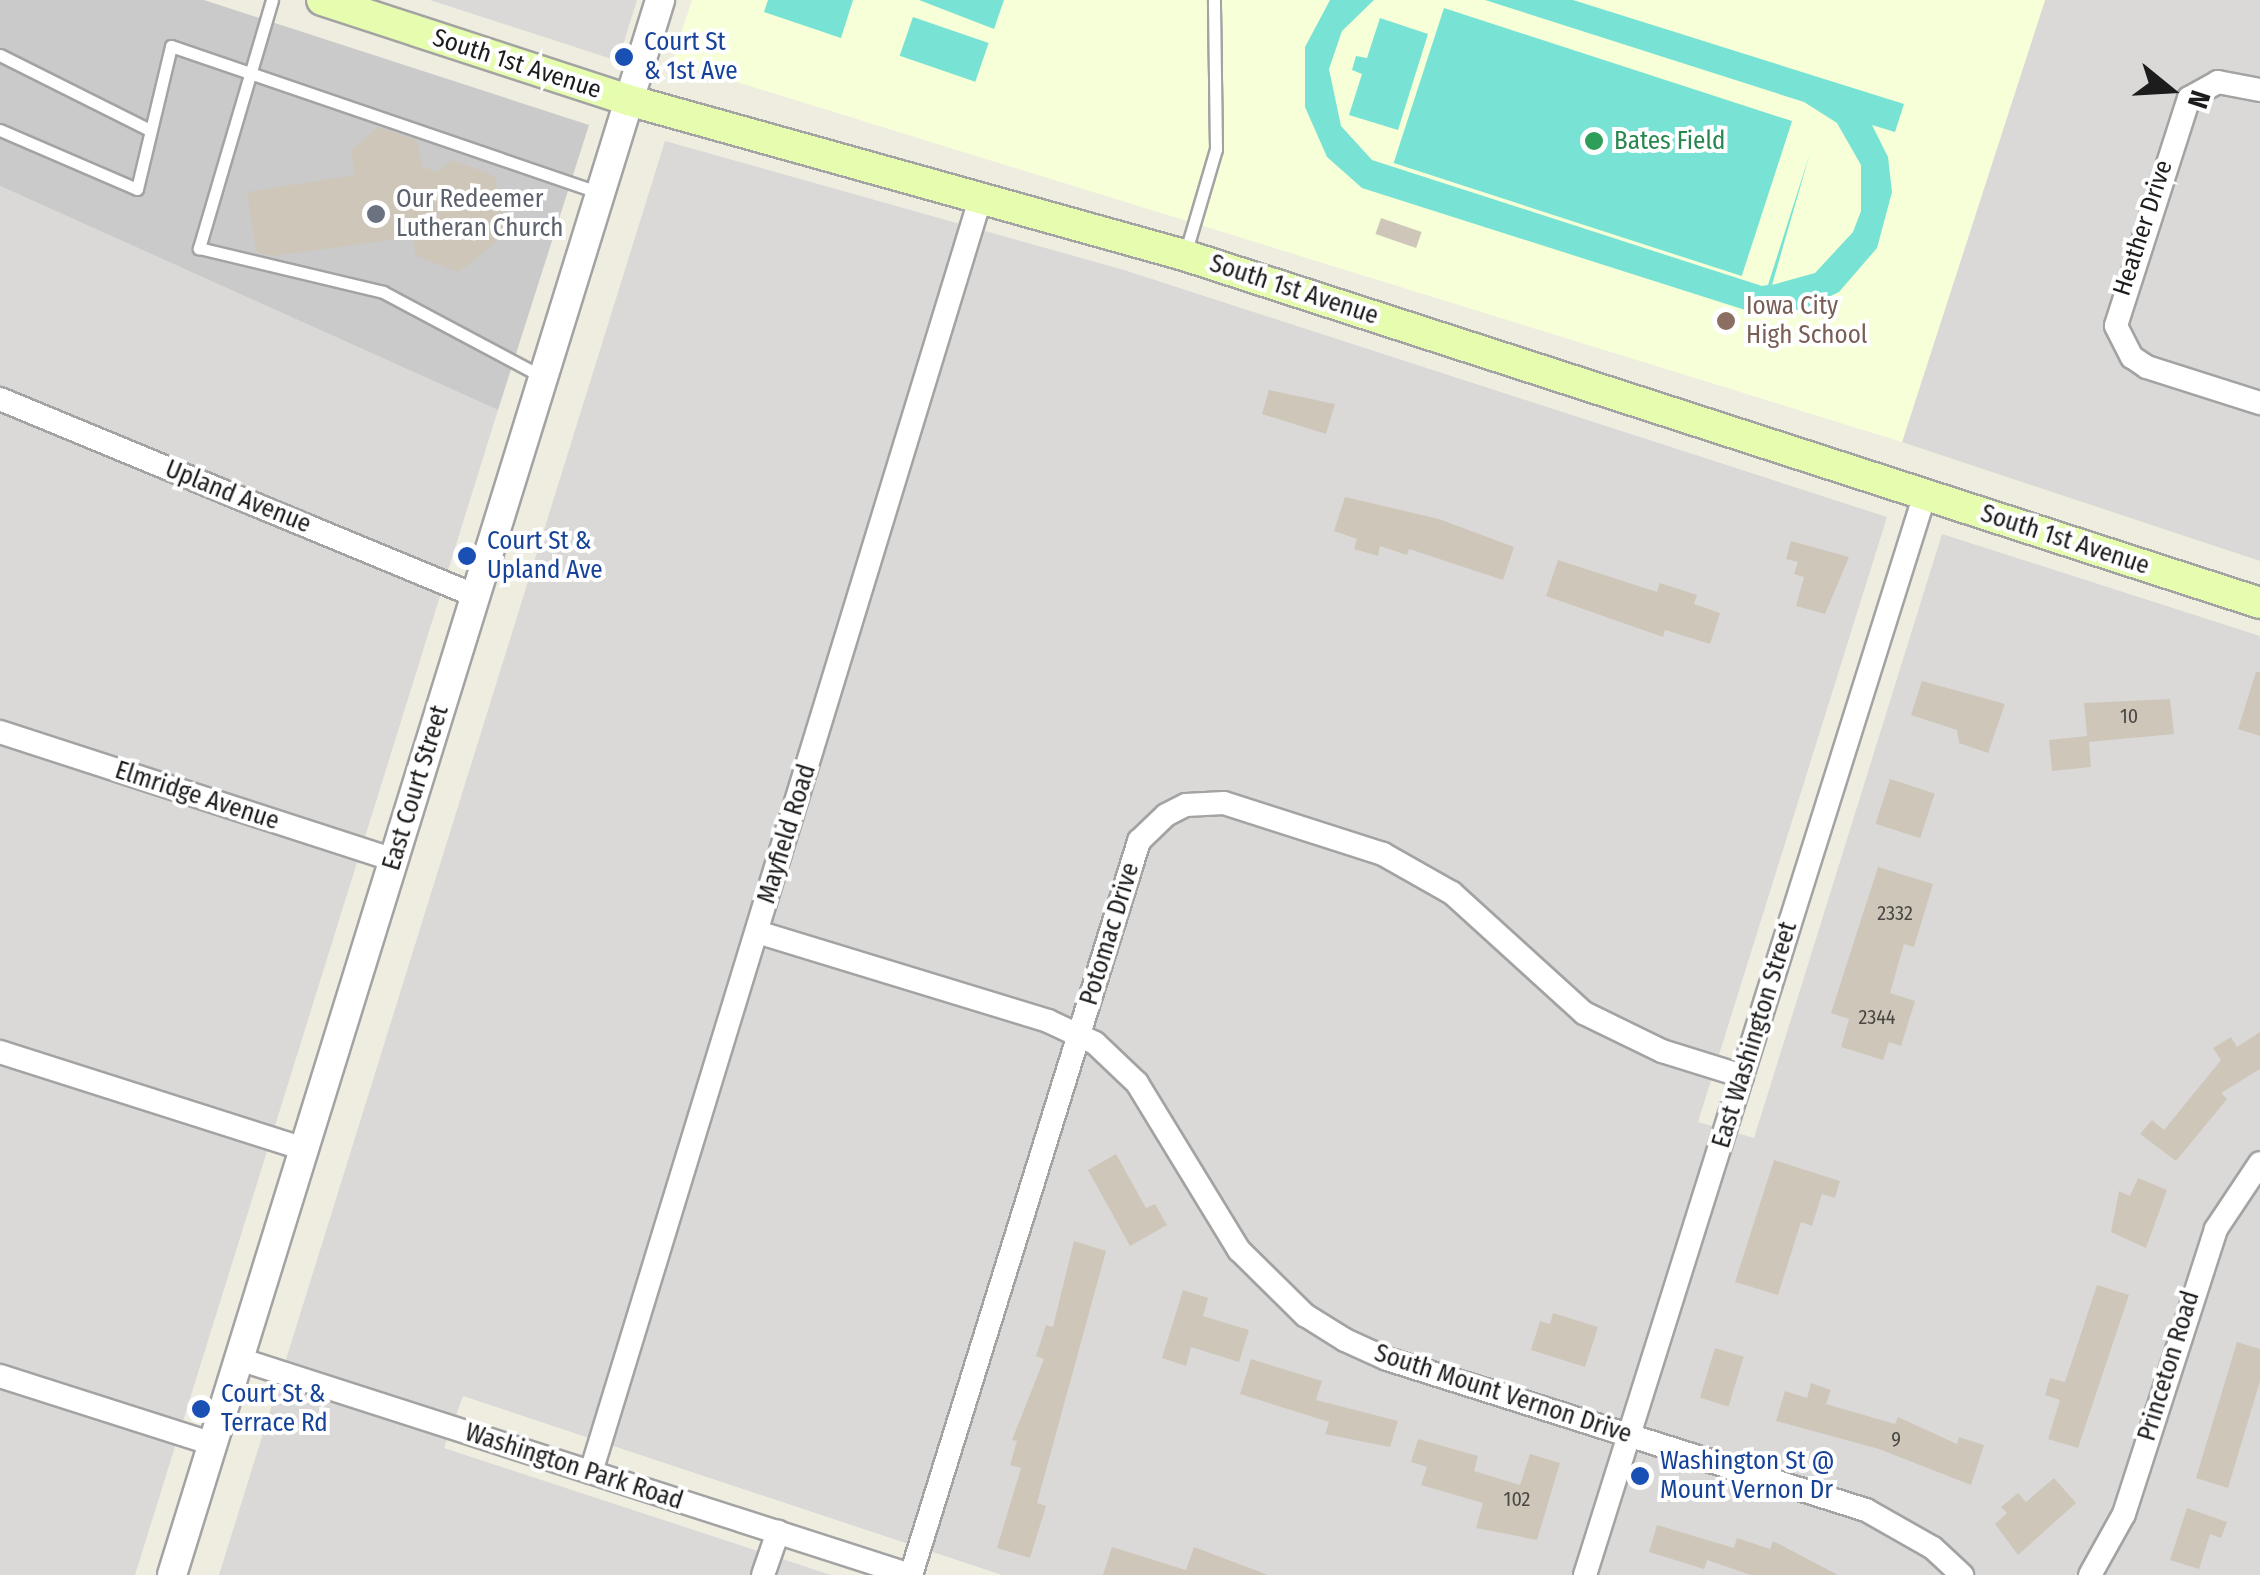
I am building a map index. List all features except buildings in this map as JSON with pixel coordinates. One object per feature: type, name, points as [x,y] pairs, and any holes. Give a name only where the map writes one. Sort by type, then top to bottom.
[{"type":"main road","name":"South 1st Avenue","points":[[322,0],[628,100],[1184,256],[2260,603]]},
{"type":"street","name":"East Court Street","points":[[172,1575],[660,0]]},
{"type":"street","name":"Heather Drive","points":[[2260,90],[2218,82],[2190,98],[2116,326],[2132,357],[2147,368],[2260,403]]},
{"type":"street","name":"Mayfield Road","points":[[591,1472],[981,196]]},
{"type":"street","name":"Upland Avenue","points":[[0,399],[476,596]]},
{"type":"street","name":"East Washington Street","points":[[1585,1575],[1925,494]]},
{"type":"street","name":"Elmridge Avenue","points":[[0,732],[394,860]]},
{"type":"street","name":"Potomac Drive","points":[[910,1575],[1139,841],[1166,814],[1206,802],[1362,846],[1414,868],[1452,893],[1584,1013],[1662,1051],[1742,1076]]},
{"type":"street","name":"South Mount Vernon Drive","points":[[757,932],[1079,1033],[1137,1083],[1239,1250],[1306,1315],[1387,1359],[1866,1510],[1933,1548],[1962,1575]]},
{"type":"street","points":[[0,1052],[304,1149]]},
{"type":"street","name":"Princeton Road","points":[[2090,1575],[2124,1514],[2216,1229],[2260,1163]]},
{"type":"street","name":"Washington Park Road","points":[[239,1358],[910,1575]]},
{"type":"street","points":[[0,1376],[212,1444]]},
{"type":"street","points":[[763,1575],[778,1532]]},
{"type":"lane","points":[[272,0],[199,248],[382,292],[543,377]]},
{"type":"lane","points":[[1184,256],[1216,149],[1214,0]]},
{"type":"lane","points":[[0,130],[137,189],[171,46],[600,193]]},
{"type":"lane","points":[[0,55],[150,130]]},
{"type":"shaded area","points":[[0,0],[204,0],[589,125],[498,410],[0,186]]},
{"type":"shaded area","points":[[430,0],[637,0],[618,61]]},
{"type":"shaded area","name":"Iowa City High School","points":[[692,0],[2045,0],[1902,442],[672,62]]},
{"type":"shaded area","points":[[768,0],[853,0],[841,38],[764,12]]},
{"type":"shaded area","points":[[919,0],[1004,0],[994,29]]},
{"type":"shaded area","points":[[1330,0],[1374,0],[1342,31],[1329,69],[1341,126],[1372,160],[1762,286],[1768,285],[1810,153],[1772,285],[1815,273],[1853,232],[1861,211],[1861,165],[1837,123],[1804,102],[1485,0],[1573,0],[1904,104],[1895,132],[1872,125],[1888,157],[1892,192],[1877,248],[1839,292],[1801,310],[1761,315],[1362,188],[1327,157],[1305,107],[1305,47]]},
{"type":"shaded area","points":[[2045,0],[2260,0],[2260,561],[1902,442]]},
{"type":"shaded area","name":"Bates Field","points":[[1444,8],[1792,121],[1742,276],[1394,163]]},
{"type":"shaded area","points":[[913,17],[989,43],[975,82],[900,56]]},
{"type":"shaded area","points":[[1380,18],[1428,34],[1398,130],[1349,115],[1362,74],[1352,70],[1356,56],[1367,58]]},
{"type":"shaded area","points":[[665,141],[1124,270],[1887,517],[1698,1122],[1754,1138],[1942,534],[2260,636],[2260,1575],[1002,1575],[463,1396],[444,1448],[831,1575],[219,1575]]},
{"type":"shaded area","points":[[0,186],[498,410],[135,1575],[0,1575]]},
{"type":"place","name":"Court St & 1st Ave","points":[[624,57]]},
{"type":"place","name":"Bates Field","points":[[1594,141]]},
{"type":"place","name":"Our Redeemer Lutheran Church","points":[[376,214]]},
{"type":"place","name":"Iowa City High School","points":[[1726,321]]},
{"type":"place","name":"Court St & Upland Ave","points":[[467,556]]},
{"type":"place","name":"Court St & Terrace Rd","points":[[201,1409]]},
{"type":"place","name":"Washington St @ Mount Vernon Dr","points":[[1640,1476]]}]
